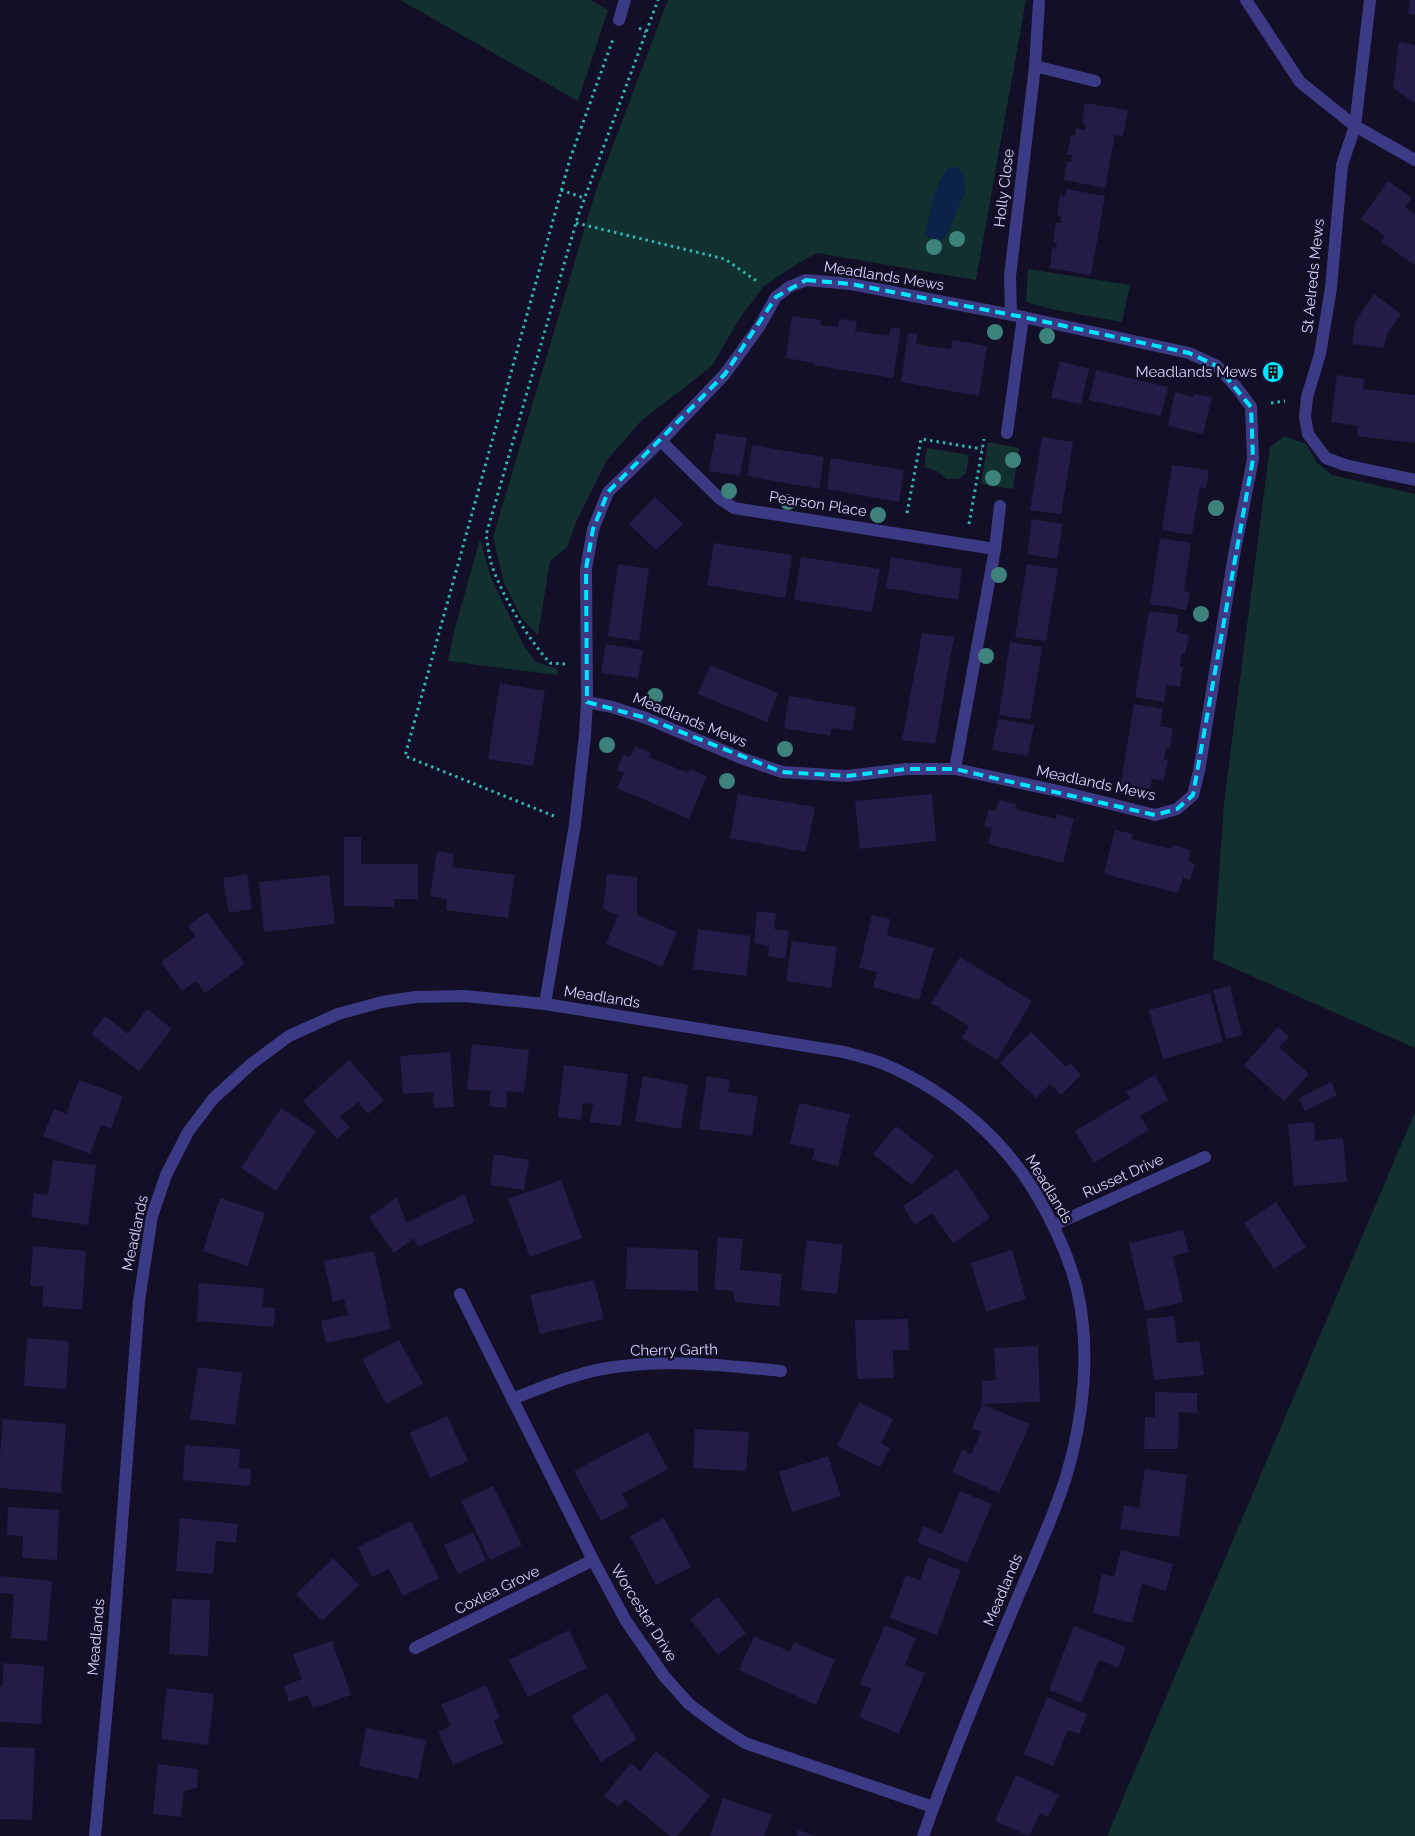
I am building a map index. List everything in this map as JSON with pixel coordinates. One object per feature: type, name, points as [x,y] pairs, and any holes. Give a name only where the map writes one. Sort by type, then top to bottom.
[{"type":"street","points":[[619,20],[625,0]]},
{"type":"street","points":[[1246,0],[1300,82],[1355,126],[1415,160]]},
{"type":"street","name":"St Aelreds Mews","points":[[1370,0],[1355,126],[1342,165],[1331,288],[1320,354],[1308,396],[1305,417],[1308,434],[1326,458],[1345,465],[1415,480]]},
{"type":"street","name":"Holly Close","points":[[1017,315],[1010,276],[1035,66],[1039,2]]},
{"type":"street","points":[[1035,66],[1095,82]]},
{"type":"street","name":"Meadlands Mews","points":[[545,1004],[575,824],[586,702],[586,570],[593,528],[608,492],[661,441],[725,374],[759,327],[776,297],[789,287],[806,280],[851,284],[1017,315],[1189,353],[1217,366],[1251,407],[1252,463],[1234,555],[1199,771],[1193,794],[1178,809],[1155,815],[1063,792],[955,769],[906,769],[847,776],[782,772],[741,758],[646,718],[612,707],[586,702]]},
{"type":"street","points":[[1008,433],[1017,315]]},
{"type":"street","name":"Pearson Place","points":[[661,441],[719,498],[734,508],[995,548]]},
{"type":"street","points":[[955,769],[995,548],[1000,506]]},
{"type":"street","name":"Meadlands","points":[[95,1836],[139,1300],[152,1216],[166,1175],[188,1132],[213,1099],[250,1065],[289,1036],[338,1014],[382,1002],[416,997],[465,996],[545,1004],[844,1052],[883,1063],[920,1082],[958,1106],[996,1140],[1026,1176],[1054,1225],[1077,1289],[1084,1334],[1083,1383],[1078,1430],[1066,1478],[933,1807],[924,1836]]},
{"type":"street","name":"Russet Drive","points":[[1054,1225],[1205,1156]]},
{"type":"street","name":"Worcester Drive","points":[[460,1294],[592,1560],[626,1621],[664,1676],[689,1704],[745,1743],[933,1807]]},
{"type":"street","name":"Cherry Garth","points":[[512,1399],[558,1381],[601,1370],[640,1364],[685,1363],[781,1371]]},
{"type":"street","name":"Coxlea Grove","points":[[415,1648],[592,1560]]},
{"type":"path","points":[[585,665],[550,663],[538,650],[506,597],[492,566],[486,535],[584,198],[658,0]]},
{"type":"path","points":[[575,824],[405,756],[570,158],[619,20]]},
{"type":"path","points":[[561,190],[584,198]]},
{"type":"path","points":[[576,223],[725,259],[764,286],[776,297]]},
{"type":"path","points":[[1251,407],[1308,396]]},
{"type":"path","points":[[965,544],[985,431],[1008,433]]},
{"type":"path","points":[[902,534],[921,439],[982,449]]},
{"type":"highlighted area","points":[[806,280],[851,284],[1023,317],[1189,353],[1217,366],[1251,407],[1253,459],[1193,795],[1177,809],[1155,815],[955,769],[906,769],[847,776],[782,772],[646,718],[587,702],[586,569],[593,529],[608,492],[725,374],[776,297]]},
{"type":"green space","points":[[400,0],[590,0],[608,10],[578,101]]},
{"type":"green space","points":[[668,0],[1026,0],[976,280],[817,253],[764,286],[739,319],[712,366],[641,421],[607,460],[577,520],[567,547],[550,561],[538,635],[522,619],[504,583],[493,537],[596,190]]},
{"type":"green space","points":[[1028,269],[1130,285],[1122,322],[1051,309],[1026,302]]},
{"type":"green space","points":[[1284,436],[1306,444],[1317,463],[1332,475],[1415,494],[1415,1048],[1213,959],[1224,803],[1270,447]]},
{"type":"green space","points":[[988,442],[1019,448],[1013,489],[981,484]]},
{"type":"green space","points":[[927,448],[969,455],[966,473],[958,479],[947,479],[937,471],[924,467]]},
{"type":"green space","points":[[480,539],[491,578],[524,646],[536,662],[557,669],[558,675],[448,661],[454,632]]},
{"type":"green space","points":[[1415,1112],[1415,1836],[1107,1836]]},
{"type":"water","points":[[958,167],[964,175],[965,192],[946,237],[937,242],[925,235],[933,200],[939,183],[948,168]]},
{"type":"building","points":[[1410,0],[1415,0],[1415,15],[1408,14]]},
{"type":"building","points":[[1399,42],[1415,45],[1415,103],[1393,88]]},
{"type":"building","points":[[1085,103],[1128,110],[1123,136],[1115,135],[1105,188],[1064,180],[1067,162],[1071,162],[1072,155],[1067,155],[1071,135],[1075,136],[1076,128],[1085,130],[1086,124],[1082,123]]},
{"type":"building","points":[[1388,181],[1412,198],[1405,207],[1415,214],[1415,265],[1381,242],[1385,236],[1361,219]]},
{"type":"building","points":[[1066,189],[1105,196],[1091,275],[1050,268],[1052,248],[1056,249],[1057,243],[1053,242],[1056,223],[1061,223],[1061,217],[1057,216],[1060,195],[1065,196]]},
{"type":"building","points":[[1374,294],[1401,314],[1387,334],[1384,348],[1352,344],[1355,322]]},
{"type":"building","points":[[792,316],[821,320],[820,325],[838,327],[839,319],[857,321],[855,331],[889,336],[891,327],[901,329],[893,378],[813,365],[814,363],[786,358]]},
{"type":"building","points":[[908,333],[918,334],[916,344],[933,347],[951,349],[952,340],[987,346],[979,396],[901,382]]},
{"type":"building","points":[[1060,361],[1089,369],[1081,404],[1051,398]]},
{"type":"building","name":"Meadlands Mews","points":[[1266,361],[1284,364],[1281,383],[1262,380]]},
{"type":"building","points":[[1096,370],[1168,387],[1161,416],[1089,400]]},
{"type":"building","points":[[1337,375],[1364,379],[1363,389],[1415,395],[1415,443],[1357,436],[1358,426],[1331,422]]},
{"type":"building","points":[[1175,392],[1193,397],[1194,394],[1212,397],[1203,434],[1168,426]]},
{"type":"building","points":[[716,433],[747,438],[740,476],[709,471]]},
{"type":"building","points":[[1042,437],[1073,442],[1061,514],[1030,510]]},
{"type":"building","points":[[752,445],[824,457],[819,489],[747,476]]},
{"type":"building","points":[[831,458],[904,470],[899,502],[827,489]]},
{"type":"building","points":[[1172,465],[1209,470],[1206,489],[1200,487],[1192,535],[1162,530]]},
{"type":"building","points":[[655,497],[683,524],[656,550],[629,524]]},
{"type":"building","points":[[1032,519],[1063,524],[1057,559],[1027,554]]},
{"type":"building","points":[[1160,538],[1191,543],[1184,591],[1190,592],[1186,610],[1150,604]]},
{"type":"building","points":[[714,543],[792,555],[785,598],[707,585]]},
{"type":"building","points":[[801,557],[880,569],[872,612],[794,600]]},
{"type":"building","points":[[891,557],[962,569],[958,600],[886,588]]},
{"type":"building","points":[[618,564],[649,569],[639,641],[608,636]]},
{"type":"building","points":[[1027,564],[1058,569],[1046,641],[1015,637]]},
{"type":"building","points":[[1149,611],[1179,615],[1176,632],[1189,635],[1185,655],[1182,653],[1180,660],[1180,666],[1183,667],[1180,687],[1167,685],[1164,702],[1135,697]]},
{"type":"building","points":[[922,633],[954,637],[935,744],[902,740]]},
{"type":"building","points":[[1010,642],[1042,647],[1030,720],[999,715]]},
{"type":"building","points":[[606,644],[643,650],[638,678],[601,673]]},
{"type":"building","points":[[710,665],[778,693],[767,722],[698,694]]},
{"type":"building","points":[[500,683],[545,691],[533,766],[488,759]]},
{"type":"building","points":[[789,696],[856,707],[852,731],[832,728],[830,736],[784,728]]},
{"type":"building","points":[[1134,704],[1163,709],[1160,726],[1173,728],[1170,748],[1166,747],[1164,760],[1168,760],[1164,781],[1152,779],[1149,795],[1120,790]]},
{"type":"building","points":[[998,719],[1034,725],[1028,756],[992,750]]},
{"type":"building","points":[[635,746],[651,753],[649,757],[688,773],[690,769],[707,776],[689,819],[617,788],[624,773],[617,770],[623,754],[630,757]]},
{"type":"building","points":[[738,794],[815,807],[806,852],[730,838]]},
{"type":"building","points":[[932,794],[936,841],[860,849],[855,801]]},
{"type":"building","points":[[999,800],[1016,804],[1015,809],[1056,819],[1057,814],[1074,819],[1063,863],[988,844],[992,828],[984,826],[989,809],[996,811]]},
{"type":"building","points":[[1115,830],[1133,834],[1131,839],[1172,849],[1173,845],[1191,850],[1188,861],[1195,864],[1190,880],[1183,878],[1178,893],[1104,874]]},
{"type":"building","points":[[344,837],[361,837],[361,864],[418,864],[418,899],[394,899],[394,907],[344,906]]},
{"type":"building","points":[[437,851],[454,854],[452,867],[515,875],[508,918],[446,910],[447,899],[430,896]]},
{"type":"building","points":[[247,874],[252,909],[229,913],[223,878]]},
{"type":"building","points":[[607,874],[637,877],[637,915],[677,932],[662,967],[606,944],[618,915],[603,909]]},
{"type":"building","points":[[329,875],[335,924],[264,932],[259,882]]},
{"type":"building","points":[[757,911],[776,913],[774,929],[789,931],[785,959],[768,956],[769,946],[754,943]]},
{"type":"building","points":[[207,912],[245,964],[205,993],[196,981],[182,991],[161,962],[196,936],[188,926]]},
{"type":"building","points":[[872,915],[890,919],[887,935],[934,948],[919,1000],[873,987],[877,972],[859,968]]},
{"type":"building","points":[[698,929],[751,936],[746,976],[693,969]]},
{"type":"building","points":[[792,941],[837,947],[831,988],[786,981]]},
{"type":"building","points":[[960,957],[1032,1001],[997,1060],[962,1038],[969,1026],[931,1003]]},
{"type":"building","points":[[1230,986],[1242,1035],[1226,1039],[1213,990]]},
{"type":"building","points":[[1210,993],[1223,1042],[1163,1059],[1149,1010]]},
{"type":"building","points":[[147,1009],[172,1029],[139,1071],[91,1034],[105,1016],[128,1034]]},
{"type":"building","points":[[1278,1027],[1289,1037],[1279,1047],[1309,1074],[1284,1101],[1244,1065]]},
{"type":"building","points":[[1031,1032],[1066,1067],[1070,1063],[1081,1075],[1061,1095],[1050,1084],[1036,1098],[1000,1063]]},
{"type":"building","points":[[472,1044],[529,1050],[524,1093],[507,1091],[506,1108],[489,1106],[491,1091],[467,1089]]},
{"type":"building","points":[[450,1052],[454,1107],[434,1108],[433,1092],[403,1094],[400,1056]]},
{"type":"building","points":[[349,1060],[384,1100],[368,1114],[358,1102],[340,1117],[350,1127],[337,1139],[303,1101]]},
{"type":"building","points":[[564,1065],[628,1074],[621,1126],[590,1122],[593,1104],[583,1103],[581,1120],[558,1117]]},
{"type":"building","points":[[1155,1075],[1168,1100],[1140,1116],[1149,1130],[1094,1163],[1075,1131],[1130,1098],[1126,1092]]},
{"type":"building","points":[[643,1076],[688,1085],[681,1129],[635,1121]]},
{"type":"building","points":[[707,1076],[730,1080],[728,1092],[758,1096],[752,1136],[699,1129]]},
{"type":"building","points":[[79,1080],[123,1096],[111,1129],[101,1125],[90,1154],[43,1136],[54,1109],[66,1114]]},
{"type":"building","points":[[1331,1082],[1337,1095],[1305,1111],[1299,1098]]},
{"type":"building","points":[[799,1103],[850,1114],[838,1166],[812,1160],[815,1149],[790,1144]]},
{"type":"building","points":[[281,1108],[316,1131],[276,1191],[241,1168]]},
{"type":"building","points":[[1314,1122],[1315,1141],[1343,1138],[1347,1182],[1294,1186],[1288,1124]]},
{"type":"building","points":[[896,1126],[934,1156],[912,1185],[873,1154]]},
{"type":"building","points":[[494,1154],[529,1160],[524,1190],[490,1185]]},
{"type":"building","points":[[53,1160],[96,1165],[88,1225],[31,1217],[34,1193],[48,1195]]},
{"type":"building","points":[[957,1169],[990,1218],[953,1243],[932,1213],[915,1225],[903,1206]]},
{"type":"building","points":[[561,1180],[582,1238],[530,1257],[508,1199]]},
{"type":"building","points":[[465,1194],[474,1222],[418,1247],[414,1238],[394,1253],[369,1217],[397,1197],[406,1223]]},
{"type":"building","points":[[220,1198],[265,1213],[248,1266],[203,1251]]},
{"type":"building","points":[[1276,1202],[1306,1247],[1274,1269],[1244,1223]]},
{"type":"building","points":[[1183,1230],[1189,1252],[1173,1256],[1183,1302],[1145,1311],[1129,1243]]},
{"type":"building","points":[[718,1237],[743,1239],[740,1270],[782,1274],[779,1306],[735,1302],[733,1291],[714,1289]]},
{"type":"building","points":[[807,1240],[843,1245],[837,1294],[801,1290]]},
{"type":"building","points":[[33,1246],[86,1251],[82,1310],[42,1306],[43,1287],[30,1286]]},
{"type":"building","points":[[627,1247],[698,1250],[698,1291],[626,1289]]},
{"type":"building","points":[[1012,1250],[1026,1299],[986,1312],[971,1263]]},
{"type":"building","points":[[374,1251],[391,1329],[326,1343],[321,1321],[348,1315],[344,1299],[333,1302],[324,1261]]},
{"type":"building","points":[[594,1280],[604,1319],[540,1334],[530,1295]]},
{"type":"building","points":[[199,1283],[264,1288],[262,1307],[275,1308],[274,1327],[197,1321]]},
{"type":"building","points":[[1174,1316],[1177,1343],[1199,1341],[1204,1375],[1154,1380],[1146,1319]]},
{"type":"building","points":[[908,1319],[909,1350],[893,1350],[894,1378],[857,1379],[855,1320]]},
{"type":"building","points":[[27,1338],[69,1341],[66,1389],[24,1386]]},
{"type":"building","points":[[399,1340],[423,1384],[386,1404],[362,1359]]},
{"type":"building","points":[[1038,1346],[1040,1402],[982,1404],[982,1381],[996,1380],[994,1348]]},
{"type":"building","points":[[198,1367],[242,1373],[235,1425],[190,1419]]},
{"type":"building","points":[[1155,1392],[1197,1393],[1197,1413],[1179,1412],[1178,1449],[1144,1449],[1145,1417],[1155,1417]]},
{"type":"building","points":[[859,1402],[893,1419],[881,1443],[890,1448],[880,1467],[837,1446]]},
{"type":"building","points":[[982,1404],[1030,1424],[999,1493],[952,1472],[963,1449],[971,1455],[981,1432],[972,1428]]},
{"type":"building","points":[[447,1416],[468,1461],[430,1478],[410,1433]]},
{"type":"building","points":[[3,1419],[66,1424],[61,1493],[0,1488]]},
{"type":"building","points":[[695,1429],[749,1432],[746,1471],[693,1468]]},
{"type":"building","points":[[648,1432],[668,1469],[622,1494],[629,1506],[601,1521],[574,1471]]},
{"type":"building","points":[[185,1445],[240,1449],[239,1468],[251,1469],[250,1486],[183,1480]]},
{"type":"building","points":[[828,1456],[841,1496],[792,1512],[779,1472]]},
{"type":"building","points":[[1145,1469],[1187,1475],[1179,1537],[1120,1529],[1124,1505],[1139,1508]]},
{"type":"building","points":[[493,1486],[522,1545],[490,1560],[461,1501]]},
{"type":"building","points":[[960,1491],[992,1504],[967,1563],[917,1542],[924,1526],[942,1534]]},
{"type":"building","points":[[8,1507],[59,1510],[57,1560],[22,1558],[23,1536],[7,1535]]},
{"type":"building","points":[[180,1518],[238,1524],[236,1543],[216,1541],[213,1574],[176,1571]]},
{"type":"building","points":[[664,1518],[691,1567],[656,1585],[630,1536]]},
{"type":"building","points":[[411,1521],[439,1578],[403,1596],[389,1569],[372,1577],[358,1547]]},
{"type":"building","points":[[473,1532],[486,1560],[458,1574],[444,1545]]},
{"type":"building","points":[[1121,1550],[1173,1564],[1166,1591],[1142,1584],[1132,1623],[1093,1613],[1102,1574],[1114,1577]]},
{"type":"building","points":[[333,1558],[359,1585],[322,1621],[296,1594]]},
{"type":"building","points":[[928,1558],[961,1570],[937,1635],[890,1618],[906,1575],[920,1580]]},
{"type":"building","points":[[0,1576],[52,1581],[47,1641],[11,1638],[14,1594],[0,1593]]},
{"type":"building","points":[[718,1597],[746,1633],[718,1655],[690,1619]]},
{"type":"building","points":[[172,1599],[210,1600],[208,1656],[169,1654]]},
{"type":"building","points":[[885,1625],[916,1638],[905,1665],[925,1673],[899,1734],[859,1717],[871,1689],[860,1684]]},
{"type":"building","points":[[1074,1626],[1126,1647],[1118,1668],[1099,1660],[1082,1703],[1049,1690]]},
{"type":"building","points":[[569,1630],[587,1668],[528,1697],[509,1660]]},
{"type":"building","points":[[754,1636],[790,1652],[794,1642],[835,1660],[816,1705],[739,1670]]},
{"type":"building","points":[[332,1641],[351,1695],[313,1708],[308,1695],[289,1702],[284,1686],[302,1679],[293,1654]]},
{"type":"building","points":[[4,1663],[44,1666],[41,1724],[0,1722],[0,1686],[2,1687]]},
{"type":"building","points":[[486,1685],[500,1718],[494,1721],[503,1743],[453,1765],[438,1732],[451,1726],[441,1705]]},
{"type":"building","points":[[167,1688],[214,1694],[208,1745],[161,1739]]},
{"type":"building","points":[[607,1693],[637,1739],[601,1762],[571,1716]]},
{"type":"building","points":[[1047,1697],[1087,1714],[1079,1734],[1068,1730],[1053,1766],[1024,1754]]},
{"type":"building","points":[[366,1728],[426,1740],[418,1779],[359,1766]]},
{"type":"building","points":[[0,1747],[35,1748],[32,1820],[0,1819]]},
{"type":"building","points":[[656,1751],[710,1796],[677,1836],[670,1836],[625,1799],[618,1807],[604,1796],[631,1763],[640,1771]]},
{"type":"building","points":[[158,1764],[198,1769],[197,1788],[184,1791],[181,1817],[153,1814]]},
{"type":"building","points":[[1016,1775],[1059,1795],[1048,1817],[1040,1813],[1029,1836],[995,1821]]},
{"type":"building","points":[[723,1798],[772,1815],[764,1836],[710,1836]]},
{"type":"building","points":[[798,1830],[816,1836],[797,1836]]},
{"type":"place","name":"Meadlands Mews","points":[[1273,372]]}]
